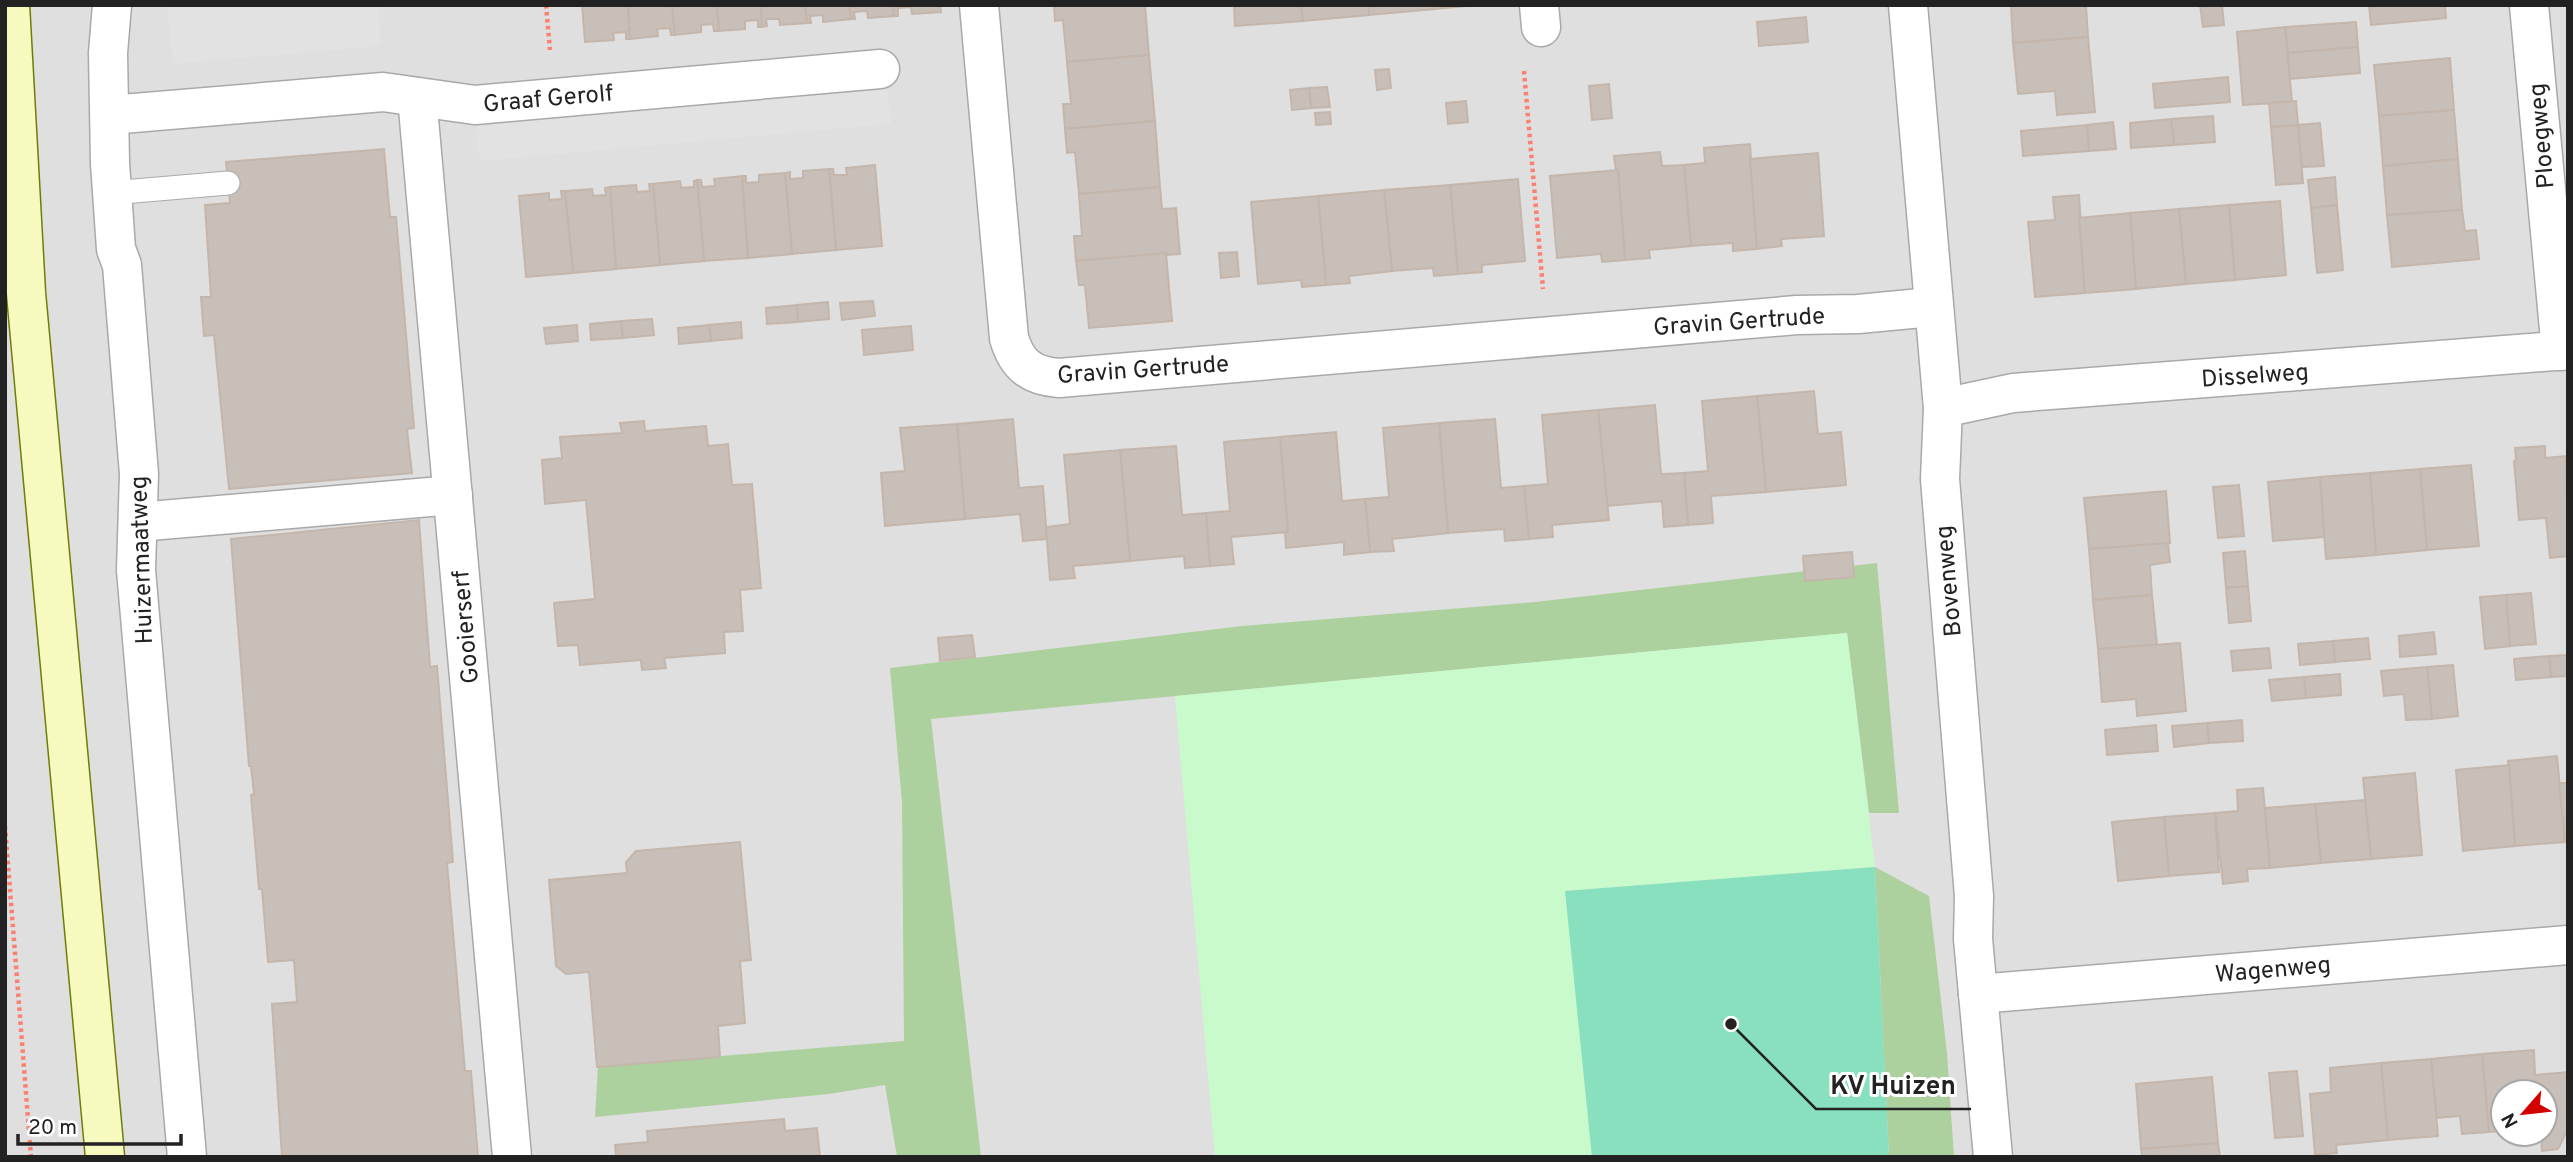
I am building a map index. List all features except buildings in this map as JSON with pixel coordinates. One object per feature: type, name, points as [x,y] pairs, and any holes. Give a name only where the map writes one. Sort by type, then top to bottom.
[{"type":"main road","points":[[10,5],[26,293],[105,1157]]},
{"type":"street","name":"Huizermaatweg","points":[[112,5],[108,53],[111,193],[117,249],[122,265],[139,474],[136,570],[187,1157]]},
{"type":"street","name":"Gravin Gertrude","points":[[979,5],[1009,338],[1016,355],[1027,369],[1040,376],[1059,378],[1797,315],[1858,314],[1932,307]]},
{"type":"street","name":"Bovenweg","points":[[1908,5],[1932,307],[1943,408],[1940,479],[1973,895],[1973,939],[1993,1157]]},
{"type":"street","name":"Ploegweg","points":[[2529,5],[2564,351]]},
{"type":"street","name":"Graaf Gerolf","points":[[110,115],[383,92],[475,105],[880,69]]},
{"type":"street","name":"Gooierserf","points":[[417,97],[512,1157]]},
{"type":"street","name":"Disselweg","points":[[1943,408],[2013,393],[2564,351]]},
{"type":"street","points":[[138,523],[453,495]]},
{"type":"street","name":"Wagenweg","points":[[1979,994],[2568,945]]},
{"type":"lane","points":[[111,193],[228,183]]},
{"type":"path","points":[[1524,69],[1546,336]]},
{"type":"path","points":[[5,826],[32,1157]]},
{"type":"shaded area","points":[[5,5],[2568,5],[2568,1157],[5,1157]]},
{"type":"shaded area","points":[[167,5],[378,5],[381,46],[173,64]]},
{"type":"shaded area","points":[[887,89],[891,124],[480,161],[476,126]]},
{"type":"green space","points":[[1877,563],[1899,813],[1869,813],[1847,633],[931,719],[981,1157],[897,1157],[885,1085],[829,1094],[595,1117],[598,1066],[904,1041],[902,802],[890,668],[1242,626],[1535,602]]},
{"type":"green space","points":[[1847,633],[1875,867],[1566,891],[1592,1157],[1215,1157],[1175,696]]},
{"type":"green space","points":[[1875,867],[1929,896],[1947,1053],[1954,1157],[1889,1157]]},
{"type":"green space","points":[[1875,867],[1889,1157],[1592,1157],[1565,891]]},
{"type":"place","name":"KV Huizen","points":[[1731,1024]]}]
